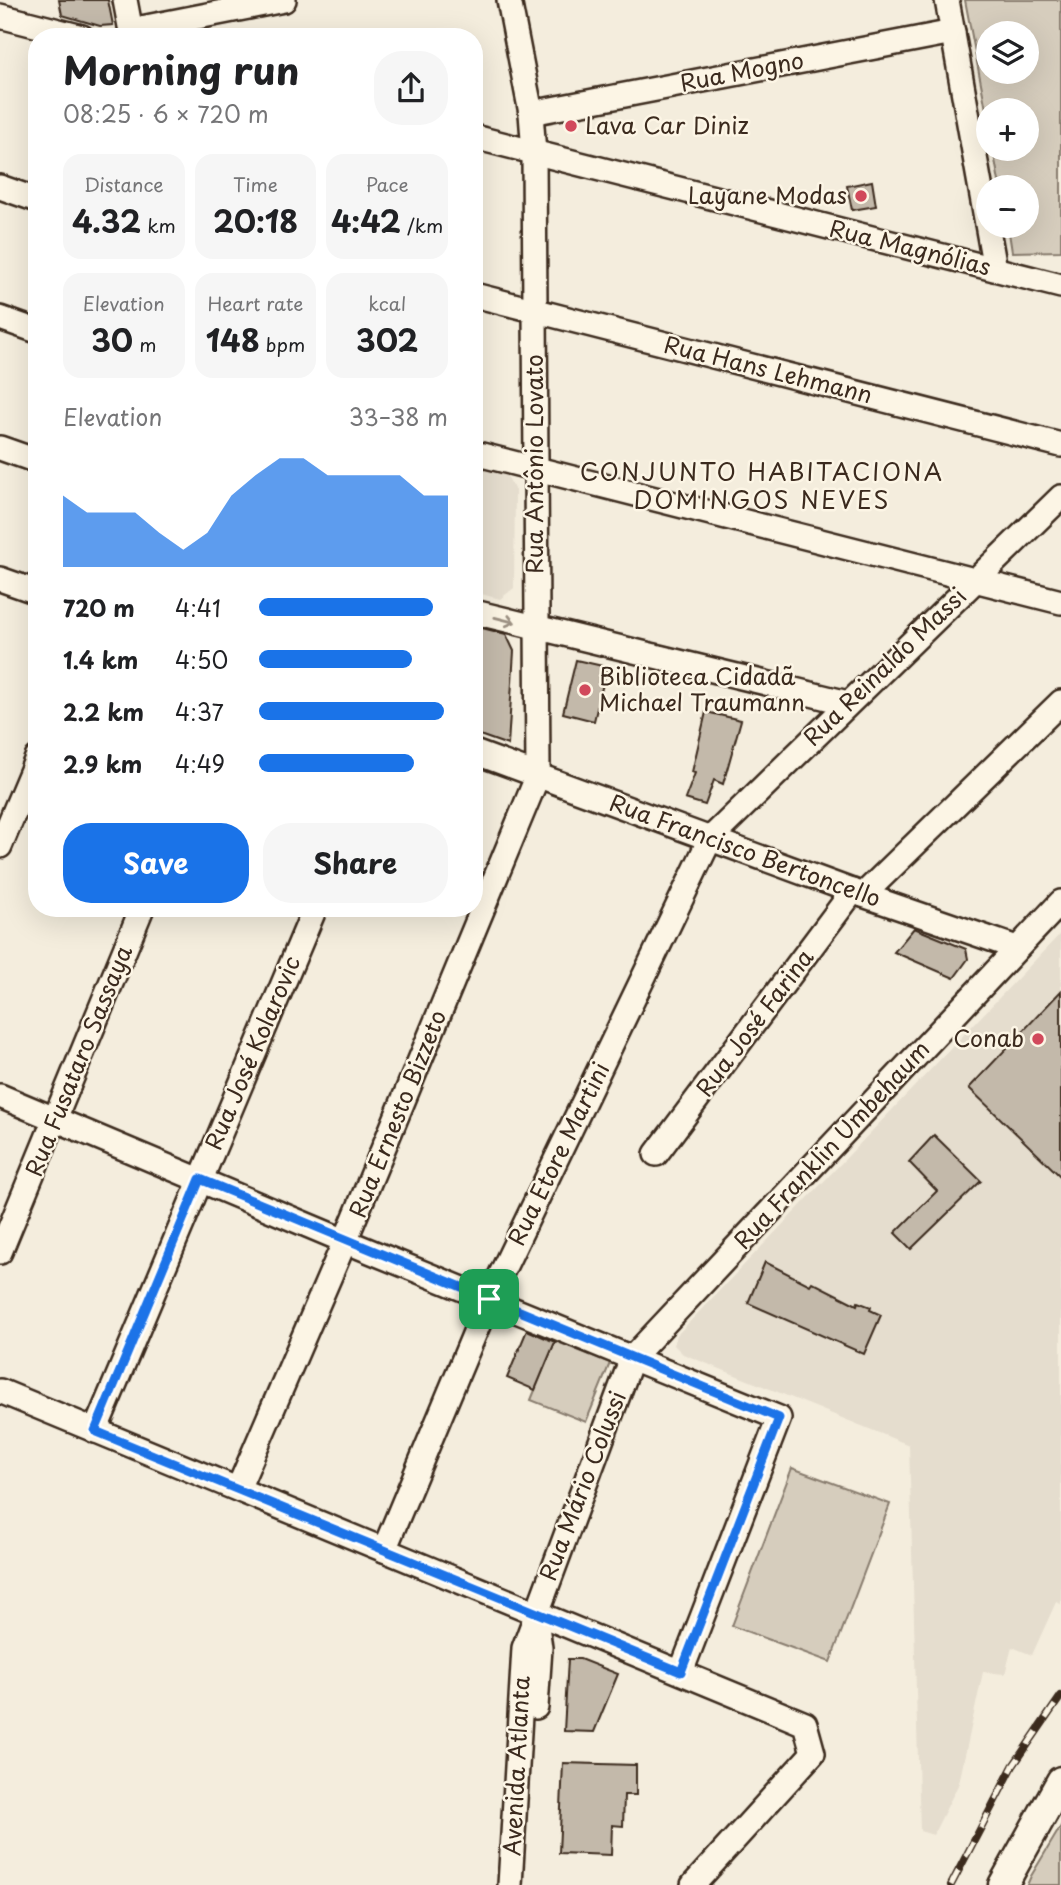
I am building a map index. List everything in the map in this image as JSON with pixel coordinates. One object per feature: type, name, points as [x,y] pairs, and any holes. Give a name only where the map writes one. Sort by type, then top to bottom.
[{"type":"main road","points":[[1003,1885],[1061,1781]]},
{"type":"street","points":[[125,0],[130,28]]},
{"type":"street","points":[[154,28],[284,0]]},
{"type":"street","name":"Rua Antônio Lovato","points":[[509,0],[531,113],[534,153],[538,775]]},
{"type":"street","points":[[947,0],[995,269]]},
{"type":"street","points":[[0,16],[47,28]]},
{"type":"street","name":"Rua Mogno","points":[[531,113],[953,32]]},
{"type":"street","name":"Rua Magnólias","points":[[483,139],[1061,286]]},
{"type":"street","points":[[0,187],[28,197]]},
{"type":"street","name":"Rua Hans Lehmann","points":[[483,297],[1061,445]]},
{"type":"street","points":[[0,318],[28,328]]},
{"type":"street","points":[[0,447],[28,458]]},
{"type":"street","points":[[483,455],[1061,602]]},
{"type":"street","name":"Rua Reinaldo Massi","points":[[710,839],[1061,497]]},
{"type":"street","points":[[0,579],[28,589]]},
{"type":"street","points":[[483,614],[848,703]]},
{"type":"street","name":"Rua José Farina","points":[[656,1154],[858,893],[1061,702]]},
{"type":"street","name":"Rua Francisco Bertoncello","points":[[483,755],[858,893],[1017,948]]},
{"type":"street","name":"Rua Ernesto Bizzeto","points":[[483,908],[538,775]]},
{"type":"street","points":[[0,846],[28,779]]},
{"type":"street","name":"Rua Etore Martini","points":[[384,1550],[489,1299],[710,839]]},
{"type":"street","name":"Rua Franklin Umbehaum","points":[[632,1358],[1061,902]]},
{"type":"street","name":"Rua Fusataro Sassaya","points":[[0,1252],[138,917]]},
{"type":"street","name":"Rua José Kolarovic","points":[[95,1431],[311,917]]},
{"type":"street","name":"Rua Ernesto Bizzeto","points":[[238,1489],[345,1241],[479,917]]},
{"type":"street","points":[[0,1096],[345,1241],[779,1418],[681,1672]]},
{"type":"street","name":"Rua Mário Colussi","points":[[532,1648],[535,1614],[632,1358]]},
{"type":"street","points":[[0,1391],[805,1724],[813,1753],[694,1885]]},
{"type":"street","name":"Avenida Atlanta","points":[[510,1885],[532,1648]]},
{"type":"street","name":"Avenida Atlanta","points":[[526,1885],[532,1648]]},
{"type":"shaded area","points":[[965,0],[1061,0],[1061,251],[1012,252],[1010,238],[1039,238],[1039,175],[998,175],[995,161],[1039,161],[1039,98],[984,98],[981,84],[1039,84],[1039,21],[976,21],[976,57]]},
{"type":"shaded area","points":[[483,468],[506,474],[515,490],[514,588],[500,599],[483,594]]},
{"type":"shaded area","points":[[1061,933],[1061,1604],[1056,1602],[1032,1655],[1012,1647],[1005,1674],[983,1672],[959,1783],[933,1835],[920,1831],[909,1445],[683,1354],[674,1345],[677,1335]]},
{"type":"shaded area","points":[[555,1341],[610,1363],[586,1422],[531,1400]]},
{"type":"shaded area","points":[[792,1468],[890,1504],[830,1662],[732,1626]]},
{"type":"shaded area","points":[[1061,1826],[1061,1885],[1027,1885],[1031,1876]]},
{"type":"building","points":[[59,0],[108,0],[113,25],[100,26],[62,15]]},
{"type":"building","name":"Layane Modas","points":[[872,181],[876,206],[852,210],[847,186]]},
{"type":"building","points":[[483,628],[506,634],[514,651],[508,745],[483,736]]},
{"type":"building","name":"Biblioteca Cidadã Michael Traumann","points":[[576,660],[607,667],[594,721],[563,713]]},
{"type":"building","points":[[706,712],[741,720],[723,784],[714,780],[705,805],[685,799],[695,773],[692,772]]},
{"type":"building","points":[[914,928],[966,949],[968,959],[954,978],[894,952]]},
{"type":"building","name":"Conab","points":[[1061,991],[1061,1177],[969,1088]]},
{"type":"building","points":[[934,1135],[981,1181],[911,1249],[895,1233],[937,1191],[909,1162]]},
{"type":"building","points":[[765,1262],[857,1305],[858,1302],[871,1307],[870,1310],[881,1315],[864,1354],[748,1303]]},
{"type":"building","points":[[527,1330],[555,1342],[535,1390],[507,1378]]},
{"type":"building","points":[[568,1659],[580,1659],[618,1674],[594,1732],[564,1731]]},
{"type":"building","points":[[563,1763],[636,1765],[636,1795],[624,1795],[623,1826],[612,1825],[611,1855],[559,1853]]},
{"type":"railway","points":[[951,1885],[1013,1766],[1061,1696]]},
{"type":"place","name":"Lava Car Diniz","points":[[571,126]]},
{"type":"place","name":"Layane Modas","points":[[861,196]]},
{"type":"place","name":"Biblioteca Cidadã Michael Traumann","points":[[585,690]]},
{"type":"place","name":"Conab","points":[[1038,1039]]},
{"type":"district","name":"CONJUNTO HABITACIONA DOMINGOS NEVES","points":[[762,487]]},
{"type":"route","points":[[200,1179],[489,1299],[779,1418],[681,1672],[95,1431],[200,1179]]}]
